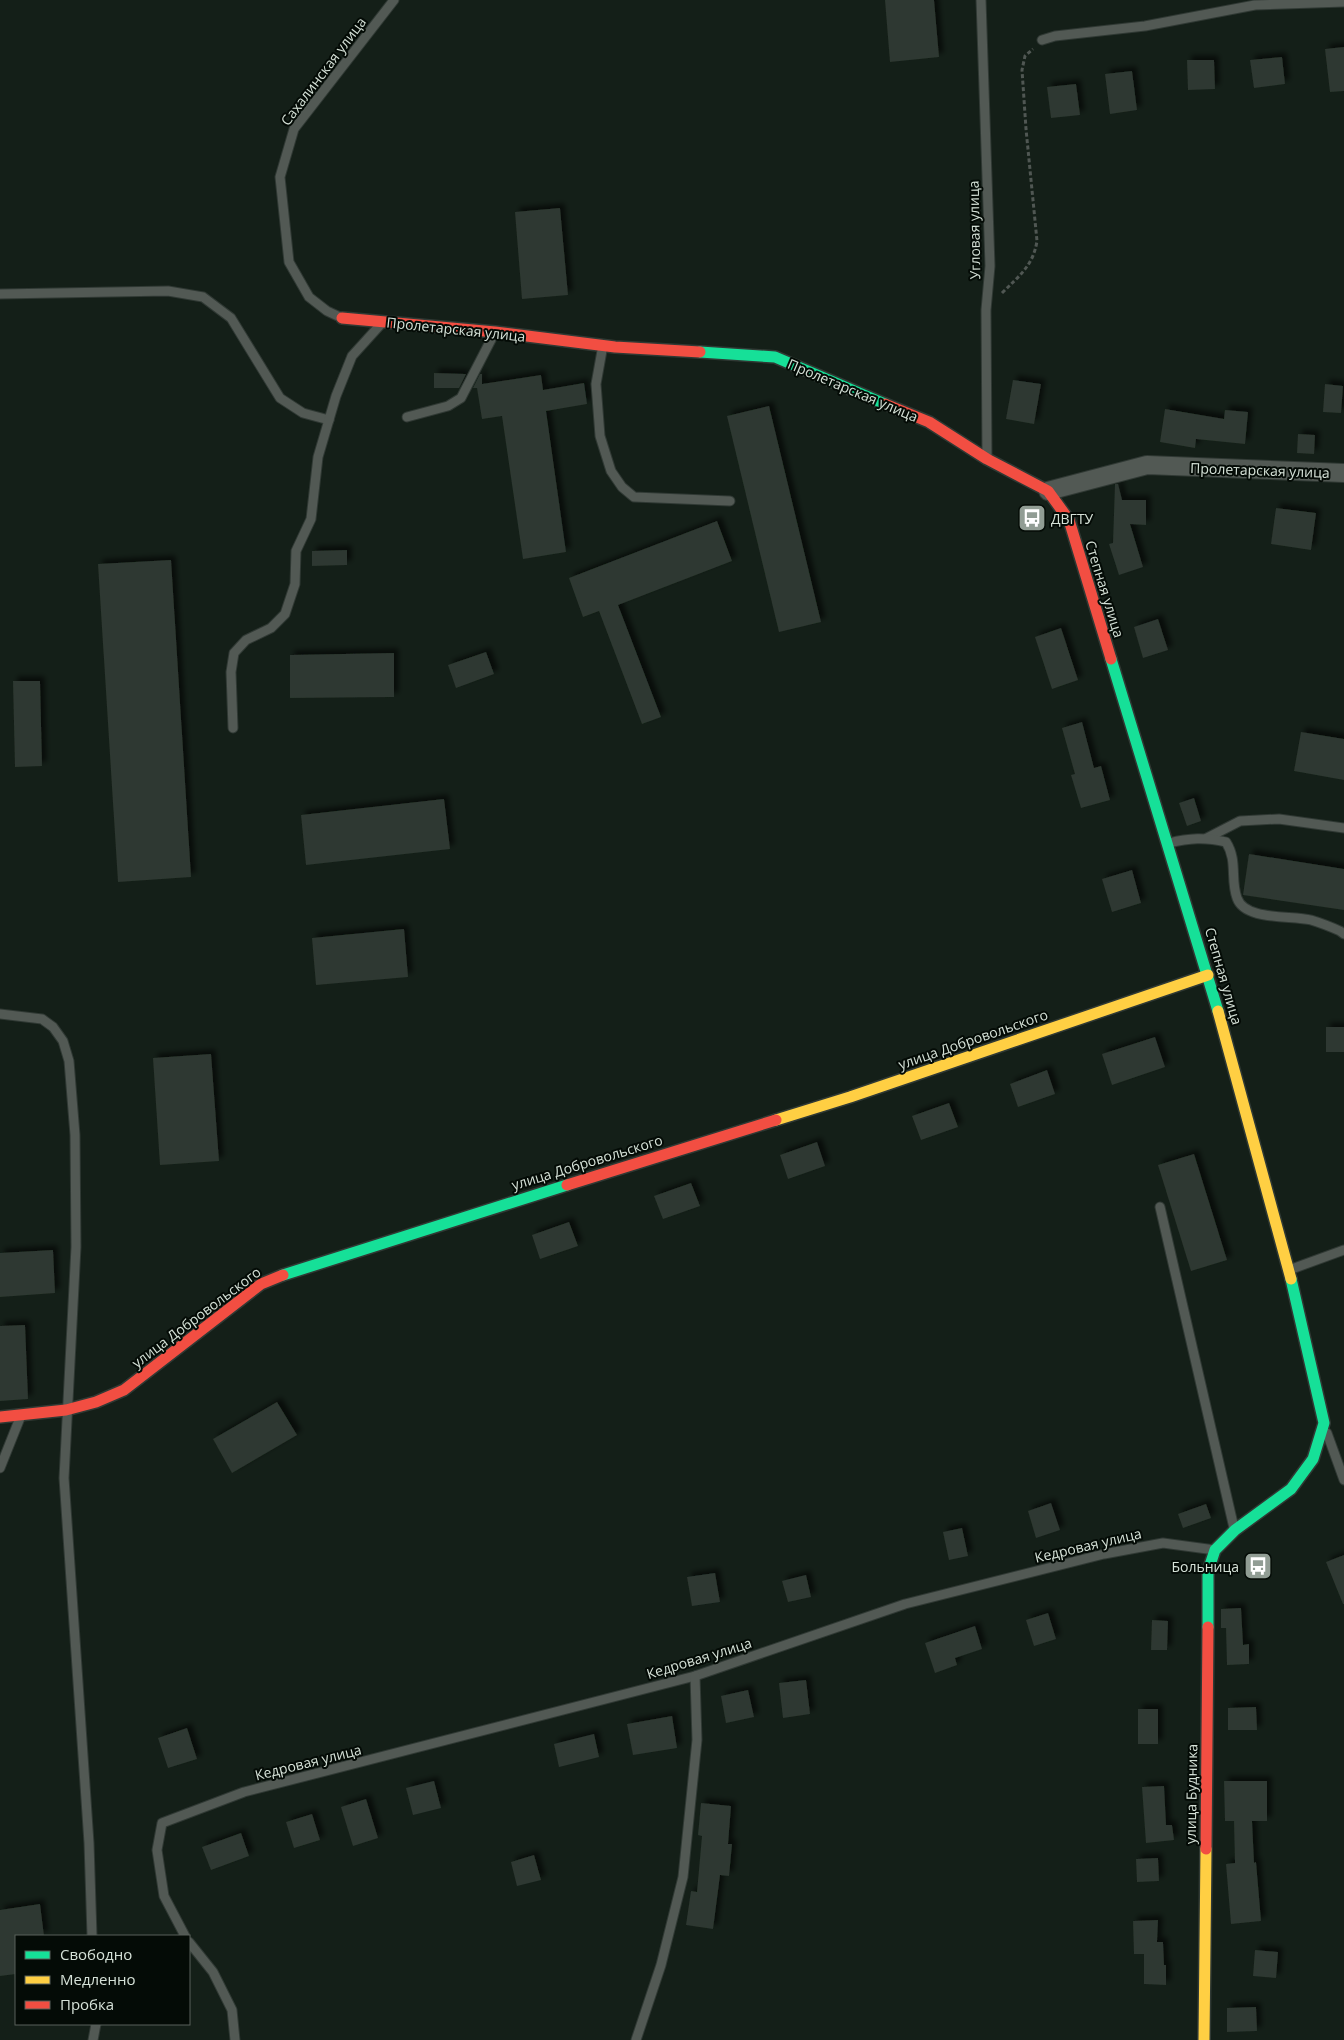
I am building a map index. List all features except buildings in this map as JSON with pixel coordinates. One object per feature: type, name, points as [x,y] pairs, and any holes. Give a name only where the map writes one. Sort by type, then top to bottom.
[{"type":"street","name":"Пролетарская улица","points":[[342,318],[496,332],[603,345],[775,357],[929,422],[987,459],[1048,491],[1147,466],[1344,473]]},
{"type":"street","name":"Степная улица","points":[[1048,491],[1068,520],[1208,974],[1289,1270],[1324,1423]]},
{"type":"street","name":"улица Добровольского","points":[[0,1417],[66,1410],[96,1402],[124,1390],[206,1329],[261,1284],[284,1274],[850,1097],[1208,974]]},
{"type":"street","points":[[1215,1550],[1235,1530],[1291,1489],[1314,1459],[1324,1423]]},
{"type":"street","name":"улица Будника","points":[[1204,2040],[1208,1571],[1215,1550]]},
{"type":"lane","name":"Сахалинская улица","points":[[342,318],[327,311],[309,297],[290,262],[280,178],[294,130],[394,0]]},
{"type":"lane","name":"Угловая улица","points":[[981,0],[990,266],[986,310],[987,459]]},
{"type":"lane","points":[[1042,40],[1055,36],[1145,26],[1255,5],[1344,2]]},
{"type":"lane","points":[[0,294],[168,291],[203,298],[231,318],[280,398],[303,413],[329,420]]},
{"type":"lane","points":[[233,728],[231,672],[234,653],[246,640],[271,628],[285,614],[295,584],[296,551],[311,519],[318,457],[336,396],[352,356],[383,322]]},
{"type":"lane","points":[[407,417],[448,406],[462,398],[496,332]]},
{"type":"lane","points":[[603,345],[596,384],[600,436],[611,472],[622,487],[634,497],[730,501]]},
{"type":"lane","points":[[1207,838],[1240,821],[1279,819],[1344,828]]},
{"type":"lane","points":[[1168,843],[1190,838],[1207,838],[1226,842],[1232,851],[1237,897],[1242,907],[1254,913],[1310,920],[1340,930],[1344,934]]},
{"type":"lane","points":[[0,1014],[42,1019],[53,1026],[63,1041],[69,1061],[75,1135],[76,1247],[66,1410],[64,1478],[89,1843],[92,1935]]},
{"type":"lane","points":[[1160,1208],[1235,1530]]},
{"type":"lane","points":[[1289,1270],[1344,1250]]},
{"type":"lane","points":[[0,1468],[21,1415]]},
{"type":"lane","name":"Степная улица","points":[[1324,1423],[1344,1480]]},
{"type":"lane","name":"Кедровая улица","points":[[184,1935],[164,1896],[157,1850],[162,1823],[191,1811],[244,1792],[695,1676],[904,1604],[1104,1554],[1163,1543],[1215,1550]]},
{"type":"lane","points":[[636,2040],[661,1965],[683,1877],[697,1740],[695,1676]]},
{"type":"lane","points":[[190,1943],[214,1972],[232,2010],[235,2040]]},
{"type":"lane","points":[[93,2040],[96,2025]]},
{"type":"path","points":[[986,310],[1028,267],[1034,255],[1037,241],[1022,70],[1025,56],[1042,40]]},
{"type":"traffic: fast","points":[[700,352],[775,357],[885,404]]},
{"type":"traffic: fast","points":[[1111,659],[1218,1011]]},
{"type":"traffic: fast","points":[[283,1275],[567,1185]]},
{"type":"traffic: fast","points":[[1208,1627],[1208,1571],[1215,1550],[1235,1530],[1291,1489],[1313,1459],[1324,1423],[1291,1279]]},
{"type":"traffic: slow","points":[[776,1120],[850,1097],[1208,975]]},
{"type":"traffic: slow","points":[[1218,1011],[1291,1279]]},
{"type":"traffic: slow","points":[[1204,2040],[1206,1849]]},
{"type":"traffic: jam","points":[[342,318],[495,332],[615,347],[700,352]]},
{"type":"traffic: jam","points":[[885,404],[929,422],[987,459],[1048,491],[1069,520],[1111,659]]},
{"type":"traffic: jam","points":[[567,1185],[776,1120]]},
{"type":"traffic: jam","points":[[0,1417],[66,1410],[96,1402],[124,1390],[261,1284],[283,1275]]},
{"type":"traffic: jam","points":[[1206,1849],[1208,1627]]},
{"type":"place","name":"ДВГТУ","points":[[1032,518]]},
{"type":"place","name":"Больница","points":[[1258,1566]]}]
